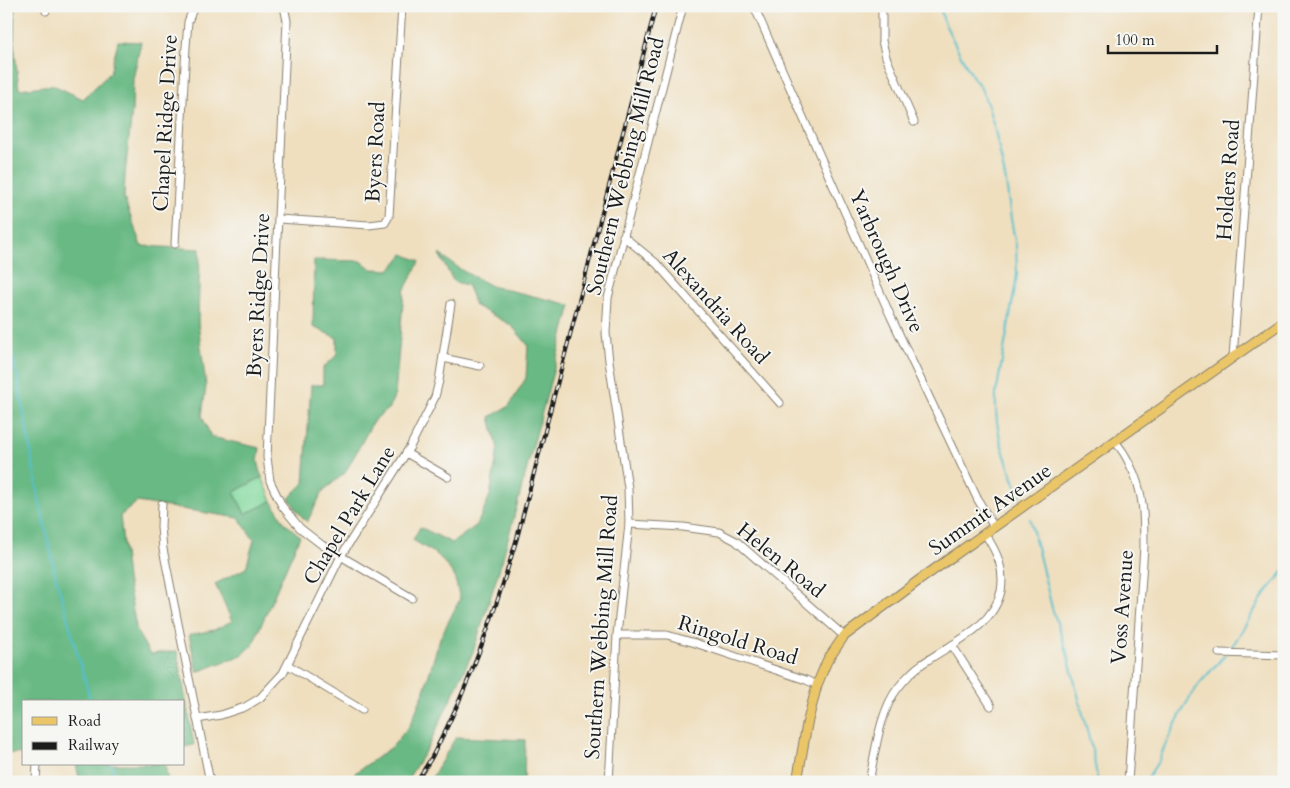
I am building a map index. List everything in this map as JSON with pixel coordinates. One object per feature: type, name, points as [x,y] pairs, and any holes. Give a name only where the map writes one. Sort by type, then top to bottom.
[{"type":"main road","name":"Summit Avenue","points":[[797,782],[807,724],[817,685],[827,662],[844,636],[1284,321]]},
{"type":"street","name":"Chapel Ridge Drive","points":[[175,244],[186,47],[188,22],[194,6]]},
{"type":"street","name":"Byers Ridge Drive","points":[[284,6],[287,21],[267,456],[270,481],[282,506],[300,528],[322,545],[412,598]]},
{"type":"street","name":"Byers Road","points":[[279,219],[369,225],[385,223],[389,216],[402,6]]},
{"type":"street","name":"Southern Webbing Mill Road","points":[[608,782],[617,634],[629,524],[628,488],[606,333],[608,298],[683,6]]},
{"type":"street","name":"Yarbrough Drive","points":[[754,6],[892,317],[978,500],[994,527]]},
{"type":"street","points":[[882,6],[882,41],[886,57],[914,122]]},
{"type":"street","name":"Holders Road","points":[[1233,357],[1259,6]]},
{"type":"street","name":"Alexandria Road","points":[[623,236],[656,263],[780,403]]},
{"type":"street","name":"Chapel Park Lane","points":[[197,719],[221,715],[245,707],[260,698],[279,679],[288,665],[341,556],[406,453],[426,417],[435,397],[439,381],[451,304]]},
{"type":"street","points":[[443,358],[480,366]]},
{"type":"street","name":"Voss Avenue","points":[[1115,442],[1122,448],[1136,477],[1142,497],[1144,516],[1144,547],[1128,782]]},
{"type":"street","points":[[406,453],[448,477]]},
{"type":"street","points":[[162,504],[161,527],[163,549],[210,782]]},
{"type":"street","name":"Helen Road","points":[[629,524],[683,527],[719,532],[736,541],[844,636]]},
{"type":"street","points":[[869,782],[880,729],[887,706],[896,690],[920,664],[973,630],[988,617],[996,606],[1002,582],[999,558],[995,548],[985,534]]},
{"type":"street","name":"Ringold Road","points":[[617,634],[667,636],[704,646],[817,685]]},
{"type":"street","points":[[952,645],[991,706]]},
{"type":"street","points":[[1219,653],[1284,655]]},
{"type":"street","points":[[288,665],[362,710]]},
{"type":"street","points":[[36,782],[37,766]]},
{"type":"green space","points":[[6,6],[15,6],[14,43],[19,89],[53,85],[83,99],[110,73],[118,41],[141,42],[133,79],[124,198],[141,246],[200,249],[198,323],[206,386],[202,416],[211,437],[260,448],[258,461],[262,477],[234,492],[245,514],[272,501],[284,522],[300,536],[252,646],[242,655],[197,672],[189,635],[214,630],[232,621],[215,584],[246,568],[254,540],[239,518],[137,502],[120,516],[127,579],[137,632],[150,654],[177,651],[194,745],[185,747],[185,700],[22,700],[22,754],[6,753]]},
{"type":"green space","points":[[403,254],[420,261],[404,291],[395,394],[389,408],[374,420],[345,473],[323,491],[307,522],[289,498],[304,483],[311,385],[323,385],[323,368],[337,355],[337,338],[313,327],[314,260],[361,261],[372,269],[390,270]]},
{"type":"green space","points":[[439,254],[463,271],[491,286],[571,305],[502,561],[473,652],[429,745],[406,782],[355,782],[355,773],[392,747],[410,725],[423,694],[440,638],[460,599],[454,575],[439,556],[413,540],[420,527],[452,543],[477,525],[490,495],[498,449],[490,417],[509,406],[526,378],[528,345],[511,325],[474,305],[467,285],[454,282]]},
{"type":"green space","points":[[262,477],[272,501],[245,514],[234,492]]},
{"type":"green space","points":[[456,737],[525,740],[524,782],[429,782]]},
{"type":"green space","points":[[76,766],[165,766],[168,782],[80,782]]},
{"type":"waterway","points":[[940,6],[944,22],[974,79],[980,86],[988,106],[1006,182],[1016,246],[1017,274],[996,394],[996,408],[1002,446],[1020,496]]},
{"type":"waterway","points":[[6,325],[56,578],[90,700]]},
{"type":"waterway","points":[[1030,519],[1052,608],[1067,652],[1093,754],[1098,782]]},
{"type":"waterway","points":[[1228,651],[1264,595],[1284,571]]},
{"type":"waterway","points":[[1145,782],[1159,760],[1186,704],[1199,684],[1225,655]]},
{"type":"waterway","points":[[112,766],[118,782]]},
{"type":"railway","points":[[416,782],[432,757],[459,701],[481,648],[509,566],[656,6]]}]
